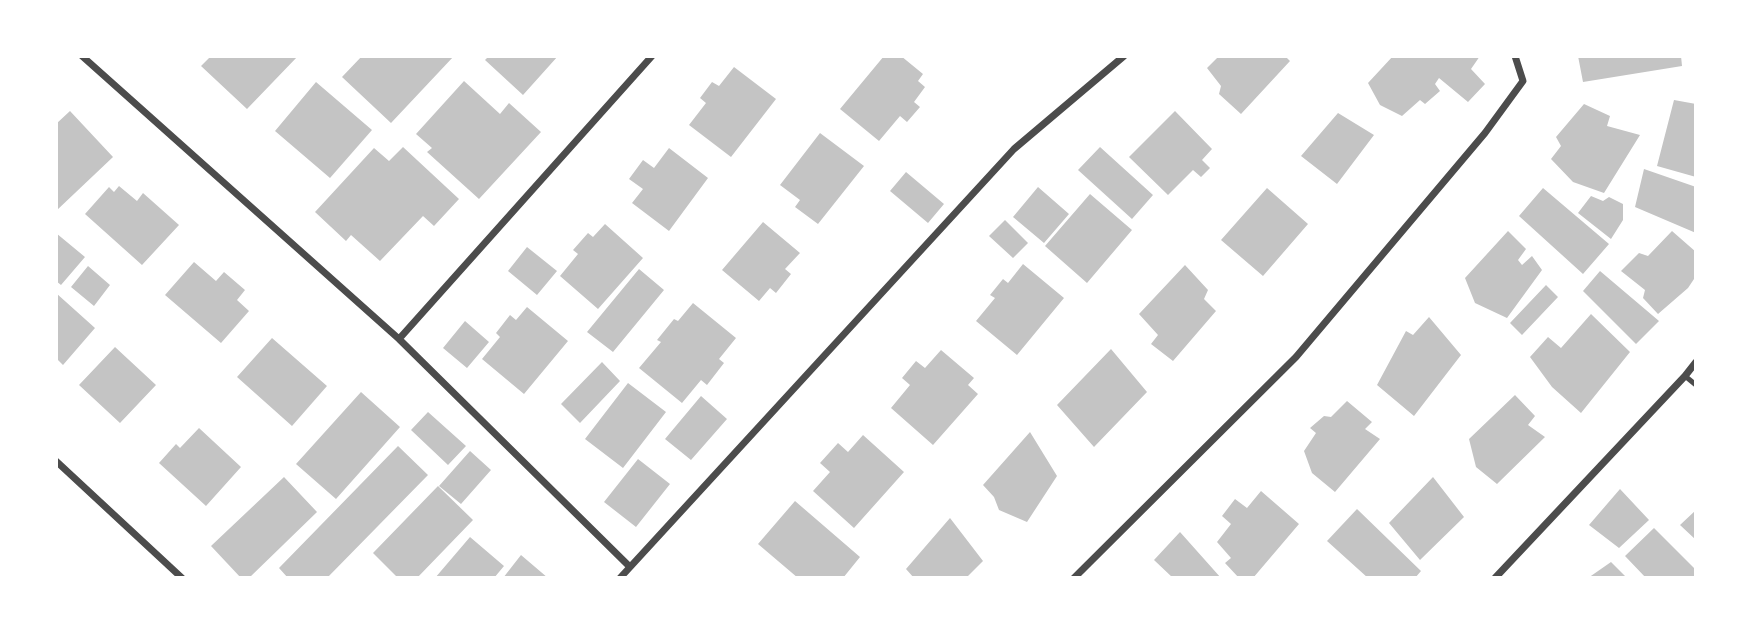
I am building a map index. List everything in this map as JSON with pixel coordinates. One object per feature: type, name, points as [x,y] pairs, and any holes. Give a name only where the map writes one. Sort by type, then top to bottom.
[{"type":"street","points":[[82,56],[399,339],[630,567]]},
{"type":"street","points":[[399,339],[652,56]]},
{"type":"street","points":[[620,578],[1014,149],[1124,56]]},
{"type":"street","points":[[1073,578],[1296,357],[1485,134],[1523,81],[1515,56]]},
{"type":"street","points":[[1495,578],[1696,362]]},
{"type":"street","points":[[56,461],[181,578]]},
{"type":"lane","points":[[1685,376],[1696,385]]},
{"type":"building","points":[[211,56],[298,56],[247,109],[201,66]]},
{"type":"building","points":[[362,56],[454,56],[391,123],[342,77]]},
{"type":"building","points":[[489,56],[558,56],[523,95],[485,60]]},
{"type":"building","points":[[884,56],[901,56],[923,74],[918,81],[925,87],[914,102],[920,107],[907,122],[900,116],[879,141],[840,109]]},
{"type":"building","points":[[1219,56],[1285,56],[1290,61],[1241,114],[1219,94],[1221,86],[1207,68]]},
{"type":"building","points":[[1393,56],[1480,56],[1471,69],[1485,84],[1468,102],[1439,78],[1435,84],[1440,91],[1425,104],[1420,100],[1402,116],[1380,105],[1368,83]]},
{"type":"building","points":[[1578,56],[1681,56],[1682,66],[1583,82]]},
{"type":"building","points":[[734,67],[776,99],[731,157],[689,125],[706,103],[700,98],[712,82],[719,86]]},
{"type":"building","points":[[464,81],[500,114],[509,103],[541,132],[479,199],[427,152],[432,148],[416,134]]},
{"type":"building","points":[[316,82],[372,130],[330,178],[275,131]]},
{"type":"building","points":[[1674,100],[1696,104],[1696,177],[1657,166]]},
{"type":"building","points":[[1584,104],[1610,116],[1607,126],[1640,135],[1604,193],[1573,182],[1551,159],[1561,146],[1556,137]]},
{"type":"building","points":[[70,111],[113,157],[56,211],[56,124]]},
{"type":"building","points":[[1175,111],[1212,149],[1202,160],[1210,168],[1201,177],[1193,170],[1168,195],[1129,157]]},
{"type":"building","points":[[1338,113],[1374,135],[1337,184],[1301,156]]},
{"type":"building","points":[[820,133],[864,166],[818,224],[795,207],[800,200],[780,185]]},
{"type":"building","points":[[403,147],[459,199],[434,226],[423,216],[380,261],[351,235],[346,241],[315,212],[374,148],[389,161]]},
{"type":"building","points":[[1100,147],[1153,195],[1132,219],[1078,170]]},
{"type":"building","points":[[669,148],[708,178],[669,231],[632,203],[643,189],[629,179],[643,160],[654,168]]},
{"type":"building","points":[[1644,169],[1696,187],[1696,233],[1635,207]]},
{"type":"building","points":[[906,172],[944,204],[928,223],[890,191]]},
{"type":"building","points":[[119,186],[137,201],[143,193],[179,225],[142,265],[85,214],[109,187],[114,192]]},
{"type":"building","points":[[1038,187],[1069,214],[1044,243],[1013,217]]},
{"type":"building","points":[[1267,188],[1308,224],[1263,276],[1221,240]]},
{"type":"building","points":[[1543,188],[1609,244],[1583,274],[1519,216]]},
{"type":"building","points":[[1090,194],[1132,230],[1087,283],[1045,246]]},
{"type":"building","points":[[1591,196],[1603,201],[1609,197],[1623,204],[1623,220],[1611,239],[1578,213]]},
{"type":"building","points":[[1005,220],[1028,243],[1013,258],[989,236]]},
{"type":"building","points":[[763,222],[800,253],[785,269],[791,274],[776,293],[770,288],[759,301],[722,270]]},
{"type":"building","points":[[605,224],[643,258],[598,309],[560,276],[578,254],[573,250],[588,233],[593,237]]},
{"type":"building","points":[[1508,231],[1526,249],[1518,260],[1522,265],[1532,256],[1542,270],[1507,318],[1475,303],[1465,278]]},
{"type":"building","points":[[1672,231],[1696,252],[1696,276],[1688,288],[1658,314],[1643,298],[1645,290],[1621,271],[1639,253],[1648,256]]},
{"type":"building","points":[[56,233],[85,257],[61,285],[56,281]]},
{"type":"building","points":[[527,247],[557,271],[537,295],[508,271]]},
{"type":"building","points":[[194,262],[216,281],[224,272],[245,290],[237,300],[249,311],[221,343],[165,295]]},
{"type":"building","points":[[1023,264],[1064,298],[1017,355],[976,321],[995,298],[990,295],[1003,279],[1008,283]]},
{"type":"building","points":[[1185,265],[1208,290],[1204,299],[1216,311],[1173,361],[1151,344],[1158,335],[1139,314]]},
{"type":"building","points":[[88,266],[110,285],[94,306],[71,287]]},
{"type":"building","points":[[639,269],[664,290],[613,352],[587,332]]},
{"type":"building","points":[[1600,271],[1659,321],[1636,344],[1583,291]]},
{"type":"building","points":[[1546,285],[1558,297],[1522,335],[1510,323]]},
{"type":"building","points":[[56,293],[95,328],[63,365],[56,358]]},
{"type":"building","points":[[693,303],[736,338],[719,359],[724,363],[707,385],[701,380],[682,403],[639,368],[661,342],[657,340],[674,319],[678,321]]},
{"type":"building","points":[[527,307],[568,341],[524,394],[482,359],[500,337],[496,333],[510,315],[516,320]]},
{"type":"building","points":[[1591,314],[1630,352],[1581,413],[1552,387],[1530,357],[1548,337],[1561,348]]},
{"type":"building","points":[[1429,317],[1461,355],[1414,416],[1377,385],[1406,331],[1413,335]]},
{"type":"building","points":[[465,321],[489,342],[467,368],[443,348]]},
{"type":"building","points":[[272,338],[327,386],[292,426],[237,377]]},
{"type":"building","points":[[115,347],[156,385],[120,423],[79,385]]},
{"type":"building","points":[[1111,349],[1147,392],[1094,447],[1057,405]]},
{"type":"building","points":[[941,350],[974,378],[968,385],[978,394],[933,445],[891,408],[910,385],[902,378],[916,361],[925,368]]},
{"type":"building","points":[[602,362],[620,381],[580,423],[561,404]]},
{"type":"building","points":[[628,383],[666,412],[623,468],[585,439]]},
{"type":"building","points":[[361,392],[400,427],[336,499],[296,464]]},
{"type":"building","points":[[1515,395],[1535,416],[1528,425],[1545,437],[1497,484],[1476,467],[1469,439]]},
{"type":"building","points":[[701,396],[727,419],[691,460],[665,439]]},
{"type":"building","points":[[1347,401],[1372,422],[1365,429],[1380,439],[1335,492],[1312,473],[1304,451],[1316,433],[1310,428],[1324,416],[1331,417]]},
{"type":"building","points":[[428,412],[466,446],[448,465],[411,430]]},
{"type":"building","points":[[199,428],[241,467],[206,506],[159,463],[176,444],[180,448]]},
{"type":"building","points":[[1030,432],[1057,476],[1027,522],[999,510],[994,497],[983,485]]},
{"type":"building","points":[[863,435],[904,472],[854,528],[813,491],[830,472],[820,463],[838,443],[848,452]]},
{"type":"building","points":[[398,446],[428,475],[327,578],[288,578],[279,568]]},
{"type":"building","points":[[470,451],[491,470],[461,504],[439,486]]},
{"type":"building","points":[[638,459],[670,484],[636,527],[604,502]]},
{"type":"building","points":[[284,477],[317,512],[249,578],[241,578],[211,546]]},
{"type":"building","points":[[1433,477],[1464,517],[1420,560],[1389,523]]},
{"type":"building","points":[[438,486],[473,520],[417,578],[398,578],[373,553]]},
{"type":"building","points":[[1620,489],[1649,520],[1619,548],[1589,525]]},
{"type":"building","points":[[1261,491],[1299,524],[1253,578],[1239,578],[1225,563],[1231,558],[1217,542],[1231,524],[1222,516],[1235,499],[1247,508]]},
{"type":"building","points":[[795,501],[860,557],[843,578],[798,578],[758,544]]},
{"type":"building","points":[[1357,509],[1421,571],[1415,578],[1368,578],[1327,541]]},
{"type":"building","points":[[1696,510],[1696,540],[1680,525]]},
{"type":"building","points":[[950,518],[983,561],[966,578],[914,578],[906,569]]},
{"type":"building","points":[[1654,528],[1696,570],[1696,578],[1646,578],[1625,556]]},
{"type":"building","points":[[1180,532],[1221,578],[1173,578],[1154,560]]},
{"type":"building","points":[[470,537],[504,566],[494,578],[435,578]]},
{"type":"building","points":[[521,555],[548,578],[503,578]]},
{"type":"building","points":[[1611,562],[1627,578],[1588,578]]}]
